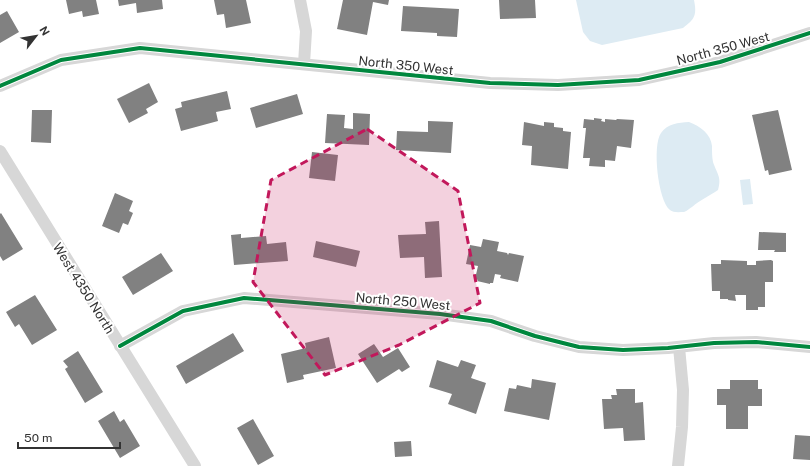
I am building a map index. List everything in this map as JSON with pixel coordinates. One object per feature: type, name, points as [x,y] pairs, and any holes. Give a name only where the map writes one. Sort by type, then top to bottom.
[{"type":"street","points":[[300,0],[306,31],[304,64]]},
{"type":"street","name":"North 350 West","points":[[0,86],[61,60],[140,48],[490,83],[565,84],[639,80],[720,62],[810,32]]},
{"type":"street","name":"West 4350 North","points":[[0,151],[195,466]]},
{"type":"street","name":"North 250 West","points":[[120,346],[183,310],[244,298],[440,314],[491,321],[535,336],[579,347],[623,350],[679,347],[714,343],[756,342],[810,348]]},
{"type":"street","points":[[678,466],[682,427],[683,390],[679,347]]},
{"type":"highlighted area","points":[[367,129],[458,191],[480,303],[399,345],[325,375],[253,282],[271,180]]},
{"type":"shaded area","points":[[576,0],[694,0],[695,13],[693,19],[683,28],[602,45],[590,41],[583,32]]},
{"type":"shaded area","points":[[689,122],[701,128],[710,138],[713,162],[719,179],[719,186],[718,190],[686,211],[675,212],[670,210],[662,196],[657,160],[658,139],[667,127],[674,124]]},
{"type":"shaded area","points":[[750,179],[753,204],[743,205],[740,180]]},
{"type":"building","points":[[66,0],[96,0],[99,14],[83,17],[82,11],[69,14]]},
{"type":"building","points":[[118,0],[162,0],[163,9],[137,13],[136,3],[119,6]]},
{"type":"building","points":[[214,0],[246,0],[251,23],[226,28],[224,14],[217,15]]},
{"type":"building","points":[[343,0],[389,0],[388,5],[373,2],[367,35],[337,29]]},
{"type":"building","points":[[499,0],[535,0],[536,18],[500,19]]},
{"type":"building","points":[[403,6],[459,9],[457,37],[437,36],[437,33],[401,31]]},
{"type":"building","points":[[7,11],[19,32],[0,43],[0,15]]},
{"type":"building","points":[[149,83],[158,102],[146,109],[148,113],[129,123],[117,99]]},
{"type":"building","points":[[227,91],[231,109],[216,112],[218,121],[181,131],[175,109],[182,107],[181,102]]},
{"type":"building","points":[[297,94],[303,114],[256,128],[250,108]]},
{"type":"building","points":[[32,110],[52,110],[51,143],[31,142]]},
{"type":"building","points":[[778,110],[792,170],[769,175],[768,170],[765,171],[752,115]]},
{"type":"building","points":[[353,113],[370,114],[369,145],[325,143],[327,114],[345,115],[344,128],[353,129]]},
{"type":"building","points":[[594,118],[602,119],[601,121],[605,122],[605,119],[634,120],[631,148],[617,146],[615,161],[605,160],[605,167],[589,166],[590,158],[583,158],[586,128],[583,128],[584,119],[594,120]]},
{"type":"building","points":[[428,121],[453,122],[451,153],[396,150],[397,131],[428,132]]},
{"type":"building","points":[[524,122],[544,126],[544,122],[554,123],[554,127],[563,128],[563,131],[571,132],[568,169],[531,165],[532,146],[522,145]]},
{"type":"building","points":[[312,152],[338,155],[335,181],[309,178]]},
{"type":"building","points":[[115,193],[133,201],[129,211],[133,213],[128,225],[123,223],[119,233],[102,226]]},
{"type":"building","points":[[1,213],[23,249],[3,261],[0,256]]},
{"type":"building","points":[[439,221],[442,277],[425,278],[424,257],[400,258],[398,235],[426,234],[425,222]]},
{"type":"building","points":[[759,232],[786,233],[786,252],[774,252],[775,250],[758,250]]},
{"type":"building","points":[[241,234],[241,238],[266,236],[267,244],[286,242],[288,261],[234,265],[231,235]]},
{"type":"building","points":[[483,239],[499,242],[497,251],[507,253],[508,255],[509,253],[524,256],[518,282],[500,278],[501,275],[495,274],[493,283],[490,284],[477,281],[478,280],[475,279],[478,266],[466,264],[470,245],[481,247]]},
{"type":"building","points":[[316,241],[360,251],[356,267],[313,257]]},
{"type":"building","points":[[161,253],[173,271],[133,295],[122,277]]},
{"type":"building","points":[[721,260],[747,261],[747,265],[756,265],[756,261],[773,261],[773,282],[765,282],[765,307],[758,307],[758,310],[746,310],[746,295],[735,295],[736,301],[720,299],[720,291],[712,291],[711,264],[721,264]]},
{"type":"building","points":[[35,295],[57,330],[32,345],[19,324],[15,327],[6,312]]},
{"type":"building","points":[[233,333],[244,351],[186,384],[176,366]]},
{"type":"building","points":[[329,337],[336,368],[303,375],[304,379],[287,383],[281,354],[306,348],[305,343]]},
{"type":"building","points":[[374,344],[383,357],[398,348],[410,367],[402,372],[399,369],[377,383],[358,354]]},
{"type":"building","points":[[78,351],[103,392],[85,403],[65,369],[68,367],[63,361]]},
{"type":"building","points":[[437,360],[458,367],[461,360],[476,365],[471,378],[486,383],[476,414],[448,404],[452,394],[429,387]]},
{"type":"building","points":[[532,379],[556,383],[549,420],[504,411],[509,388],[516,389],[517,385],[531,388]]},
{"type":"building","points":[[730,380],[758,380],[758,389],[762,389],[762,406],[748,406],[748,429],[726,429],[726,405],[717,405],[717,389],[730,389]]},
{"type":"building","points":[[616,389],[635,389],[635,403],[643,402],[645,440],[624,441],[623,428],[604,429],[602,399],[612,399],[611,395],[617,395]]},
{"type":"building","points":[[114,411],[120,422],[124,419],[140,446],[120,458],[98,421]]},
{"type":"building","points":[[253,419],[274,456],[258,465],[237,428]]},
{"type":"building","points":[[795,435],[810,436],[810,460],[793,459]]},
{"type":"building","points":[[411,441],[412,456],[395,457],[394,442]]},
{"type":"cycle path","points":[[0,86],[61,60],[140,48],[490,83],[558,85],[639,80],[720,62],[810,33]]},
{"type":"cycle path","points":[[120,346],[183,311],[244,298],[440,314],[491,321],[535,336],[579,347],[623,350],[668,348],[714,343],[756,342],[810,347]]}]
